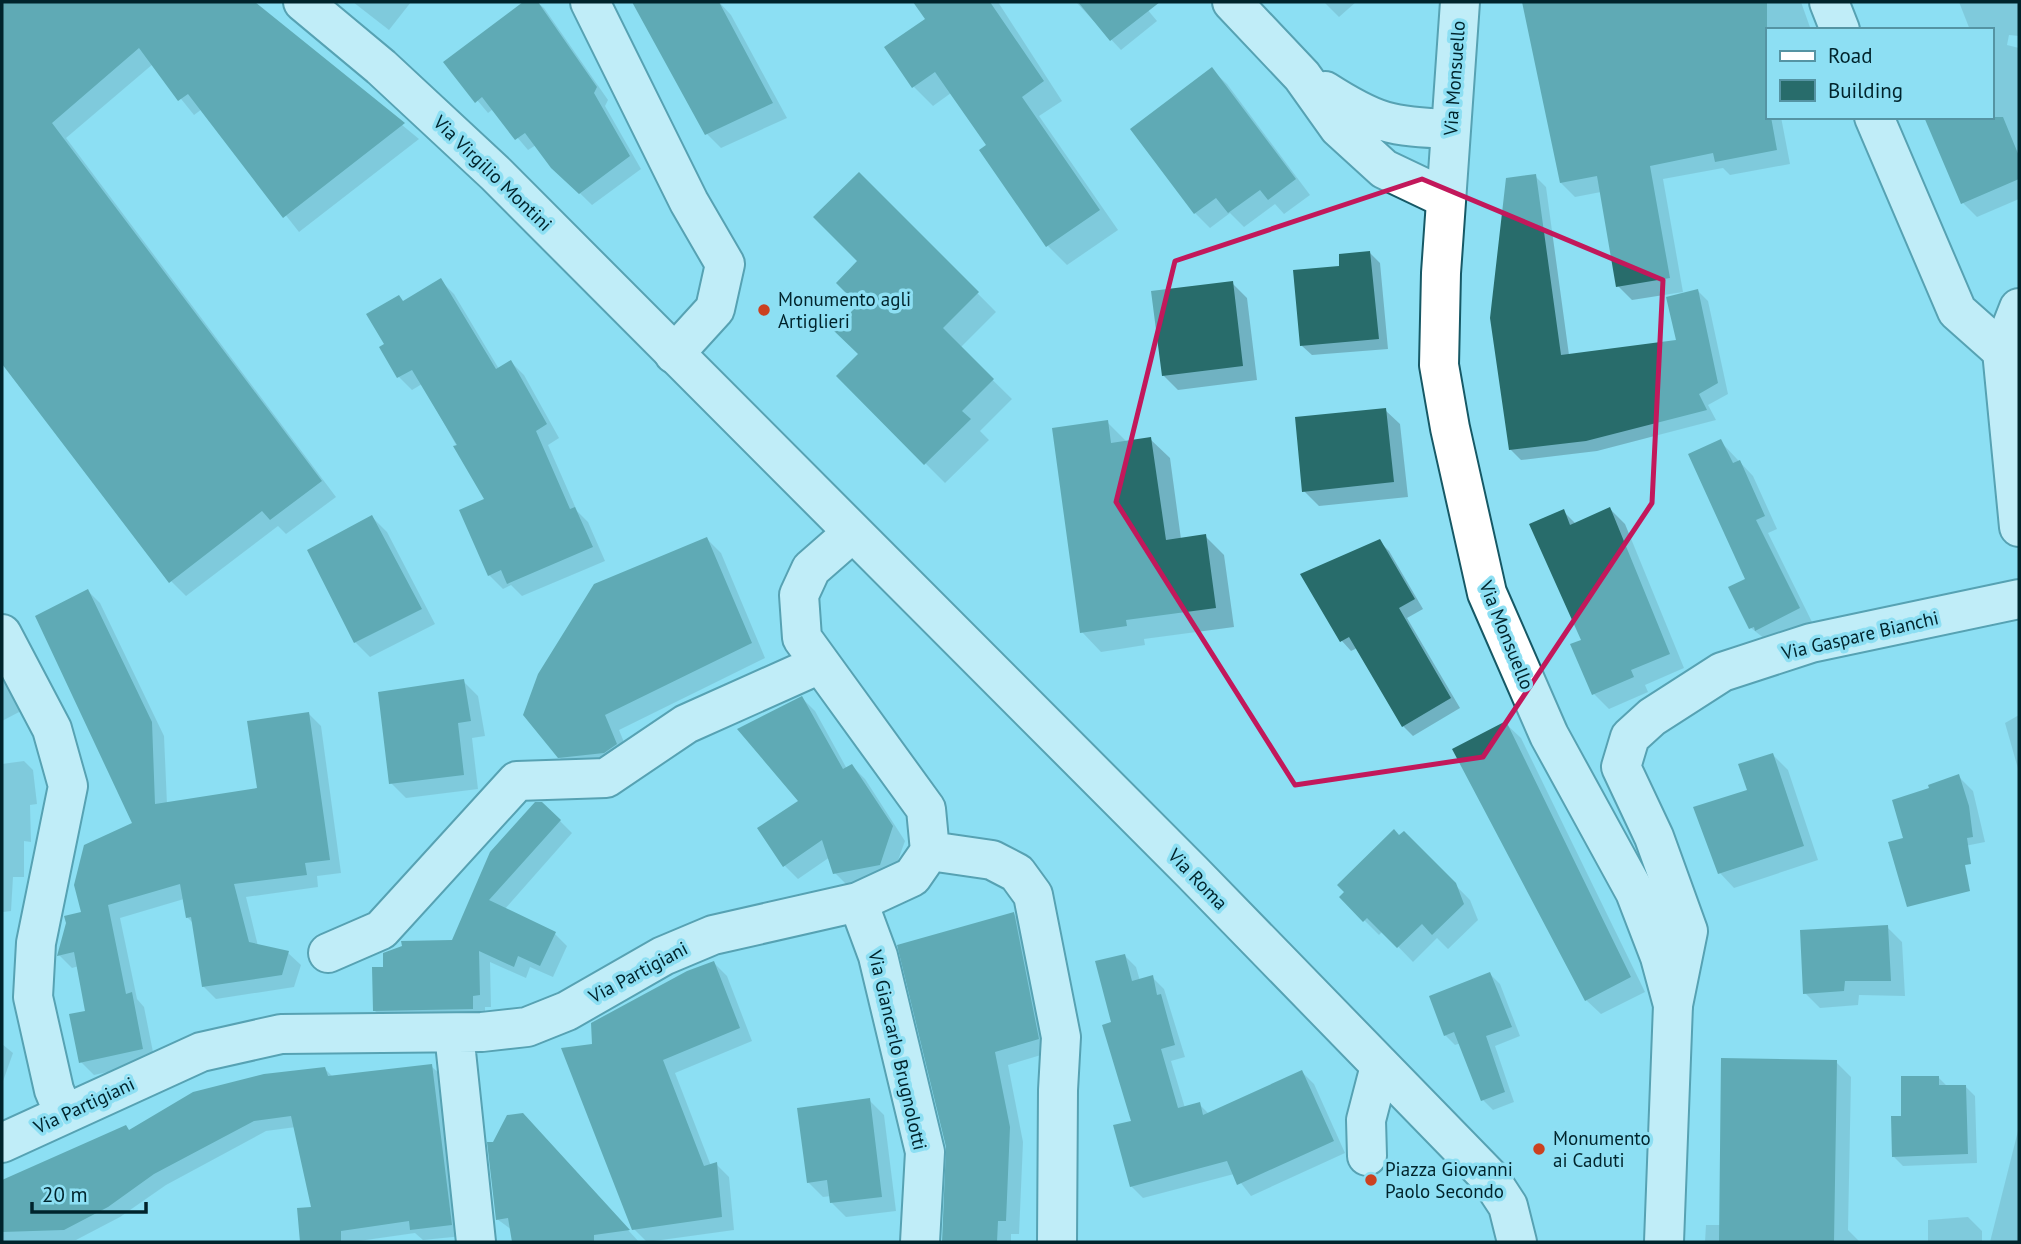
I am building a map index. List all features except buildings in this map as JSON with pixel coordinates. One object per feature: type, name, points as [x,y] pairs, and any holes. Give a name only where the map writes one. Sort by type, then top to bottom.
[{"type":"street","name":"Via Virgilio Montini","points":[[303,2],[381,67],[486,165],[851,534]]},
{"type":"street","points":[[590,2],[689,202],[725,264],[715,309],[674,354]]},
{"type":"street","points":[[1232,2],[1302,76],[1339,128],[1384,169],[1445,198]]},
{"type":"street","name":"Via Monsuello","points":[[1460,2],[1445,198],[1439,365],[1487,593],[1549,735],[1635,892],[1663,966],[1673,1005],[1664,1242]]},
{"type":"street","points":[[1829,2],[1839,28]]},
{"type":"street","points":[[1302,76],[1366,117],[1403,127],[1450,129]]},
{"type":"street","points":[[1875,119],[1957,311],[2010,353]]},
{"type":"street","points":[[2019,308],[2010,353],[2019,527]]},
{"type":"street","points":[[851,534],[811,569],[799,595],[802,638],[926,809],[930,851],[992,860],[1017,873],[1033,895],[1061,1037],[1057,1242]]},
{"type":"street","name":"Via Roma","points":[[851,534],[1096,775],[1489,1177],[1508,1206],[1517,1242]]},
{"type":"street","name":"Via Gaspare Bianchi","points":[[1673,1005],[1688,931],[1654,837],[1621,767],[1630,737],[1652,717],[1722,672],[1811,643],[2019,599]]},
{"type":"street","points":[[2,634],[52,729],[68,786],[36,943],[33,997],[54,1090],[64,1114]]},
{"type":"street","points":[[328,953],[381,930],[517,781],[606,778],[686,724],[820,664]]},
{"type":"street","name":"Via Partigiani","points":[[2,1143],[201,1052],[281,1034],[454,1033],[527,1027],[567,1011],[663,956],[713,935],[858,902],[912,877],[930,851]]},
{"type":"street","name":"Via Giancarlo Brugnolotti","points":[[858,902],[878,956],[925,1153],[920,1242]]},
{"type":"street","points":[[454,1033],[476,1242]]},
{"type":"street","points":[[1367,1156],[1366,1120],[1380,1066]]},
{"type":"highlighted area","points":[[1422,179],[1663,280],[1652,503],[1483,757],[1295,785],[1116,502],[1175,261]]},
{"type":"place","name":"Monumento agli Artiglieri","points":[[764,310]]},
{"type":"place","name":"Monumento ai Caduti","points":[[1539,1149]]},
{"type":"place","name":"Piazza Giovanni Paolo Secondo","points":[[1371,1180]]}]
